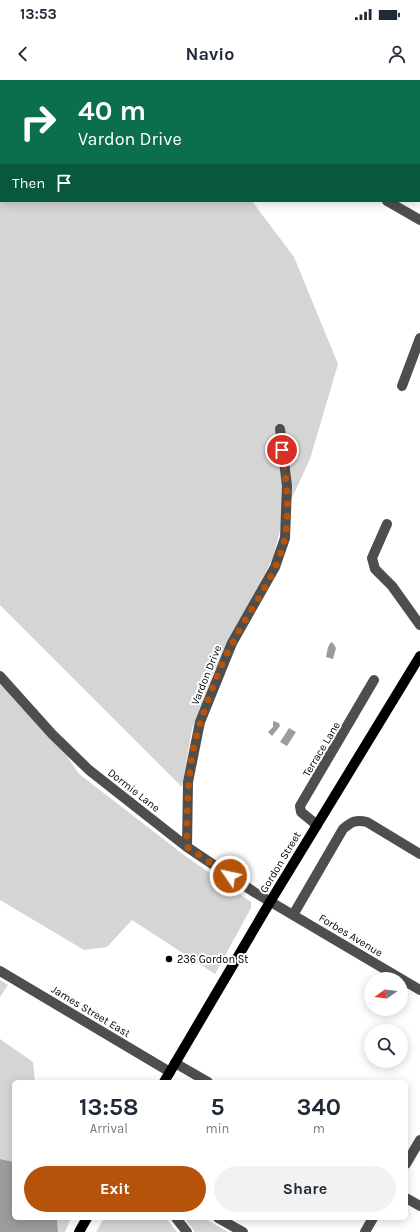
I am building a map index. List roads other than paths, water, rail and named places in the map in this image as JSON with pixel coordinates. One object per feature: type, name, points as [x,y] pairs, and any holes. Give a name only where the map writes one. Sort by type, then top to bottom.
[{"type":"main road","name":"Gordon Street","points":[[165,1080],[270,902],[420,656]]},
{"type":"main road","points":[[79,1232],[86,1220]]},
{"type":"street","points":[[389,202],[420,220]]},
{"type":"street","points":[[402,386],[420,338]]},
{"type":"street","name":"Vardon Drive","points":[[187,847],[188,782],[200,722],[232,643],[275,568],[285,538],[287,486],[280,429]]},
{"type":"street","points":[[387,524],[372,558],[375,569],[392,586],[420,625]]},
{"type":"street","name":"Dormie Lane","points":[[0,676],[52,734],[89,770],[187,847],[270,902]]},
{"type":"street","name":"Terrace Lane","points":[[317,825],[301,812],[300,806],[374,680]]},
{"type":"street","points":[[293,915],[343,829],[351,822],[360,820],[367,822],[420,854]]},
{"type":"street","name":"Forbes Avenue","points":[[270,902],[420,990]]},
{"type":"street","name":"James Street East","points":[[0,971],[170,1072]]},
{"type":"street","points":[[175,1063],[205,1080]]},
{"type":"street","points":[[408,1161],[420,1140]]},
{"type":"street","points":[[408,1199],[420,1206]]},
{"type":"street","points":[[178,1220],[187,1232]]},
{"type":"street","points":[[222,1220],[243,1232]]},
{"type":"street","points":[[365,1232],[372,1220]]},
{"type":"place","name":"236 Gordon St","points":[[169,959]]}]
